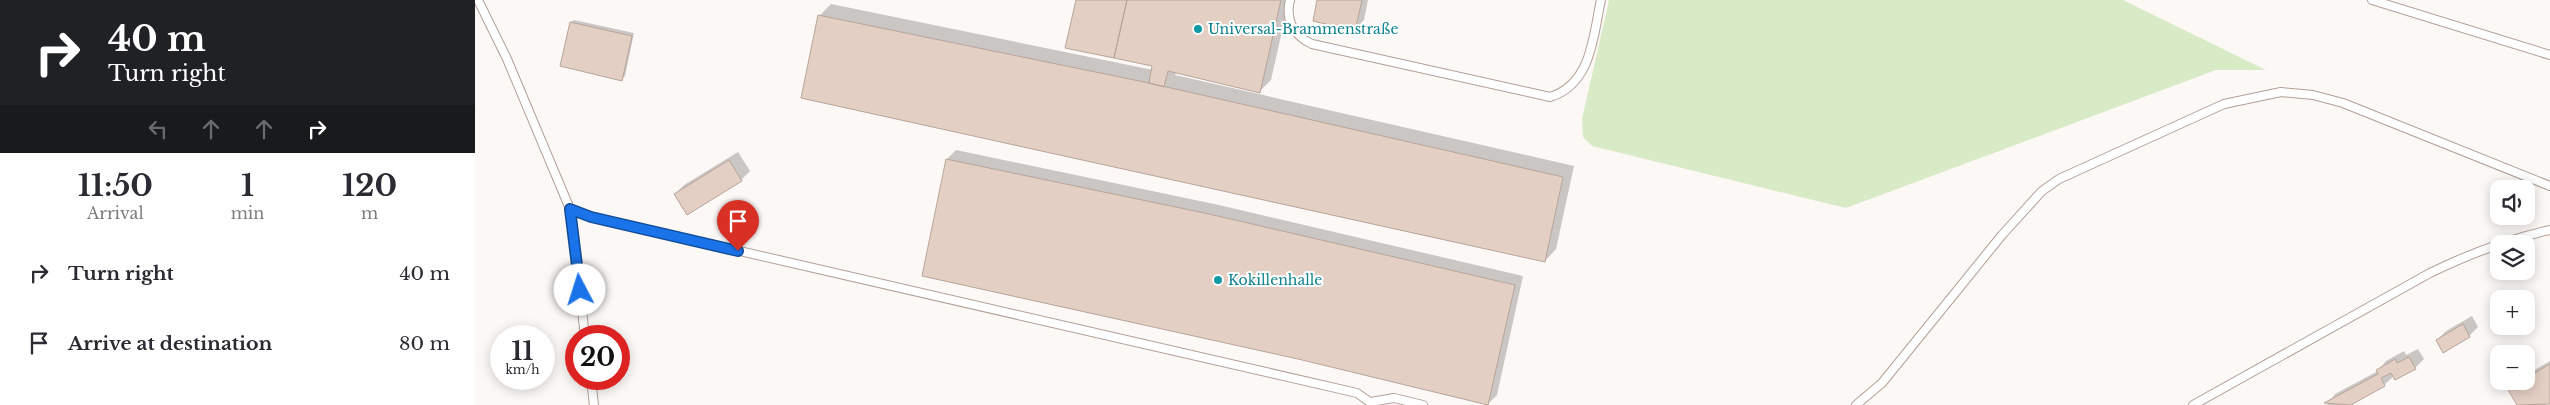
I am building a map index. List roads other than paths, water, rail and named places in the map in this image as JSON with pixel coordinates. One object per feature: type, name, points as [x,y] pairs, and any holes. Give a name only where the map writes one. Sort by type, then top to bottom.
[{"type":"lane","points":[[478,0],[507,59],[570,209],[584,325]]},
{"type":"lane","points":[[1290,0],[1290,21],[1294,31],[1301,39],[1312,44],[1551,96],[1571,87],[1581,75],[1587,63],[1601,0]]},
{"type":"lane","points":[[2372,0],[2550,55]]},
{"type":"lane","points":[[1856,405],[1882,383],[2001,235],[2042,191],[2059,179],[2224,104],[2281,92],[2321,97],[2343,103],[2550,186]]},
{"type":"lane","points":[[570,209],[591,217],[1357,393],[1372,404],[1394,398],[1423,405]]},
{"type":"lane","points":[[2193,405],[2460,258],[2525,235],[2550,230]]},
{"type":"lane","points":[[592,390],[593,405]]},
{"type":"place","name":"Universal-Brammenstraße","points":[[1198,29]]},
{"type":"place","name":"Kokillenhalle","points":[[1218,280]]}]
